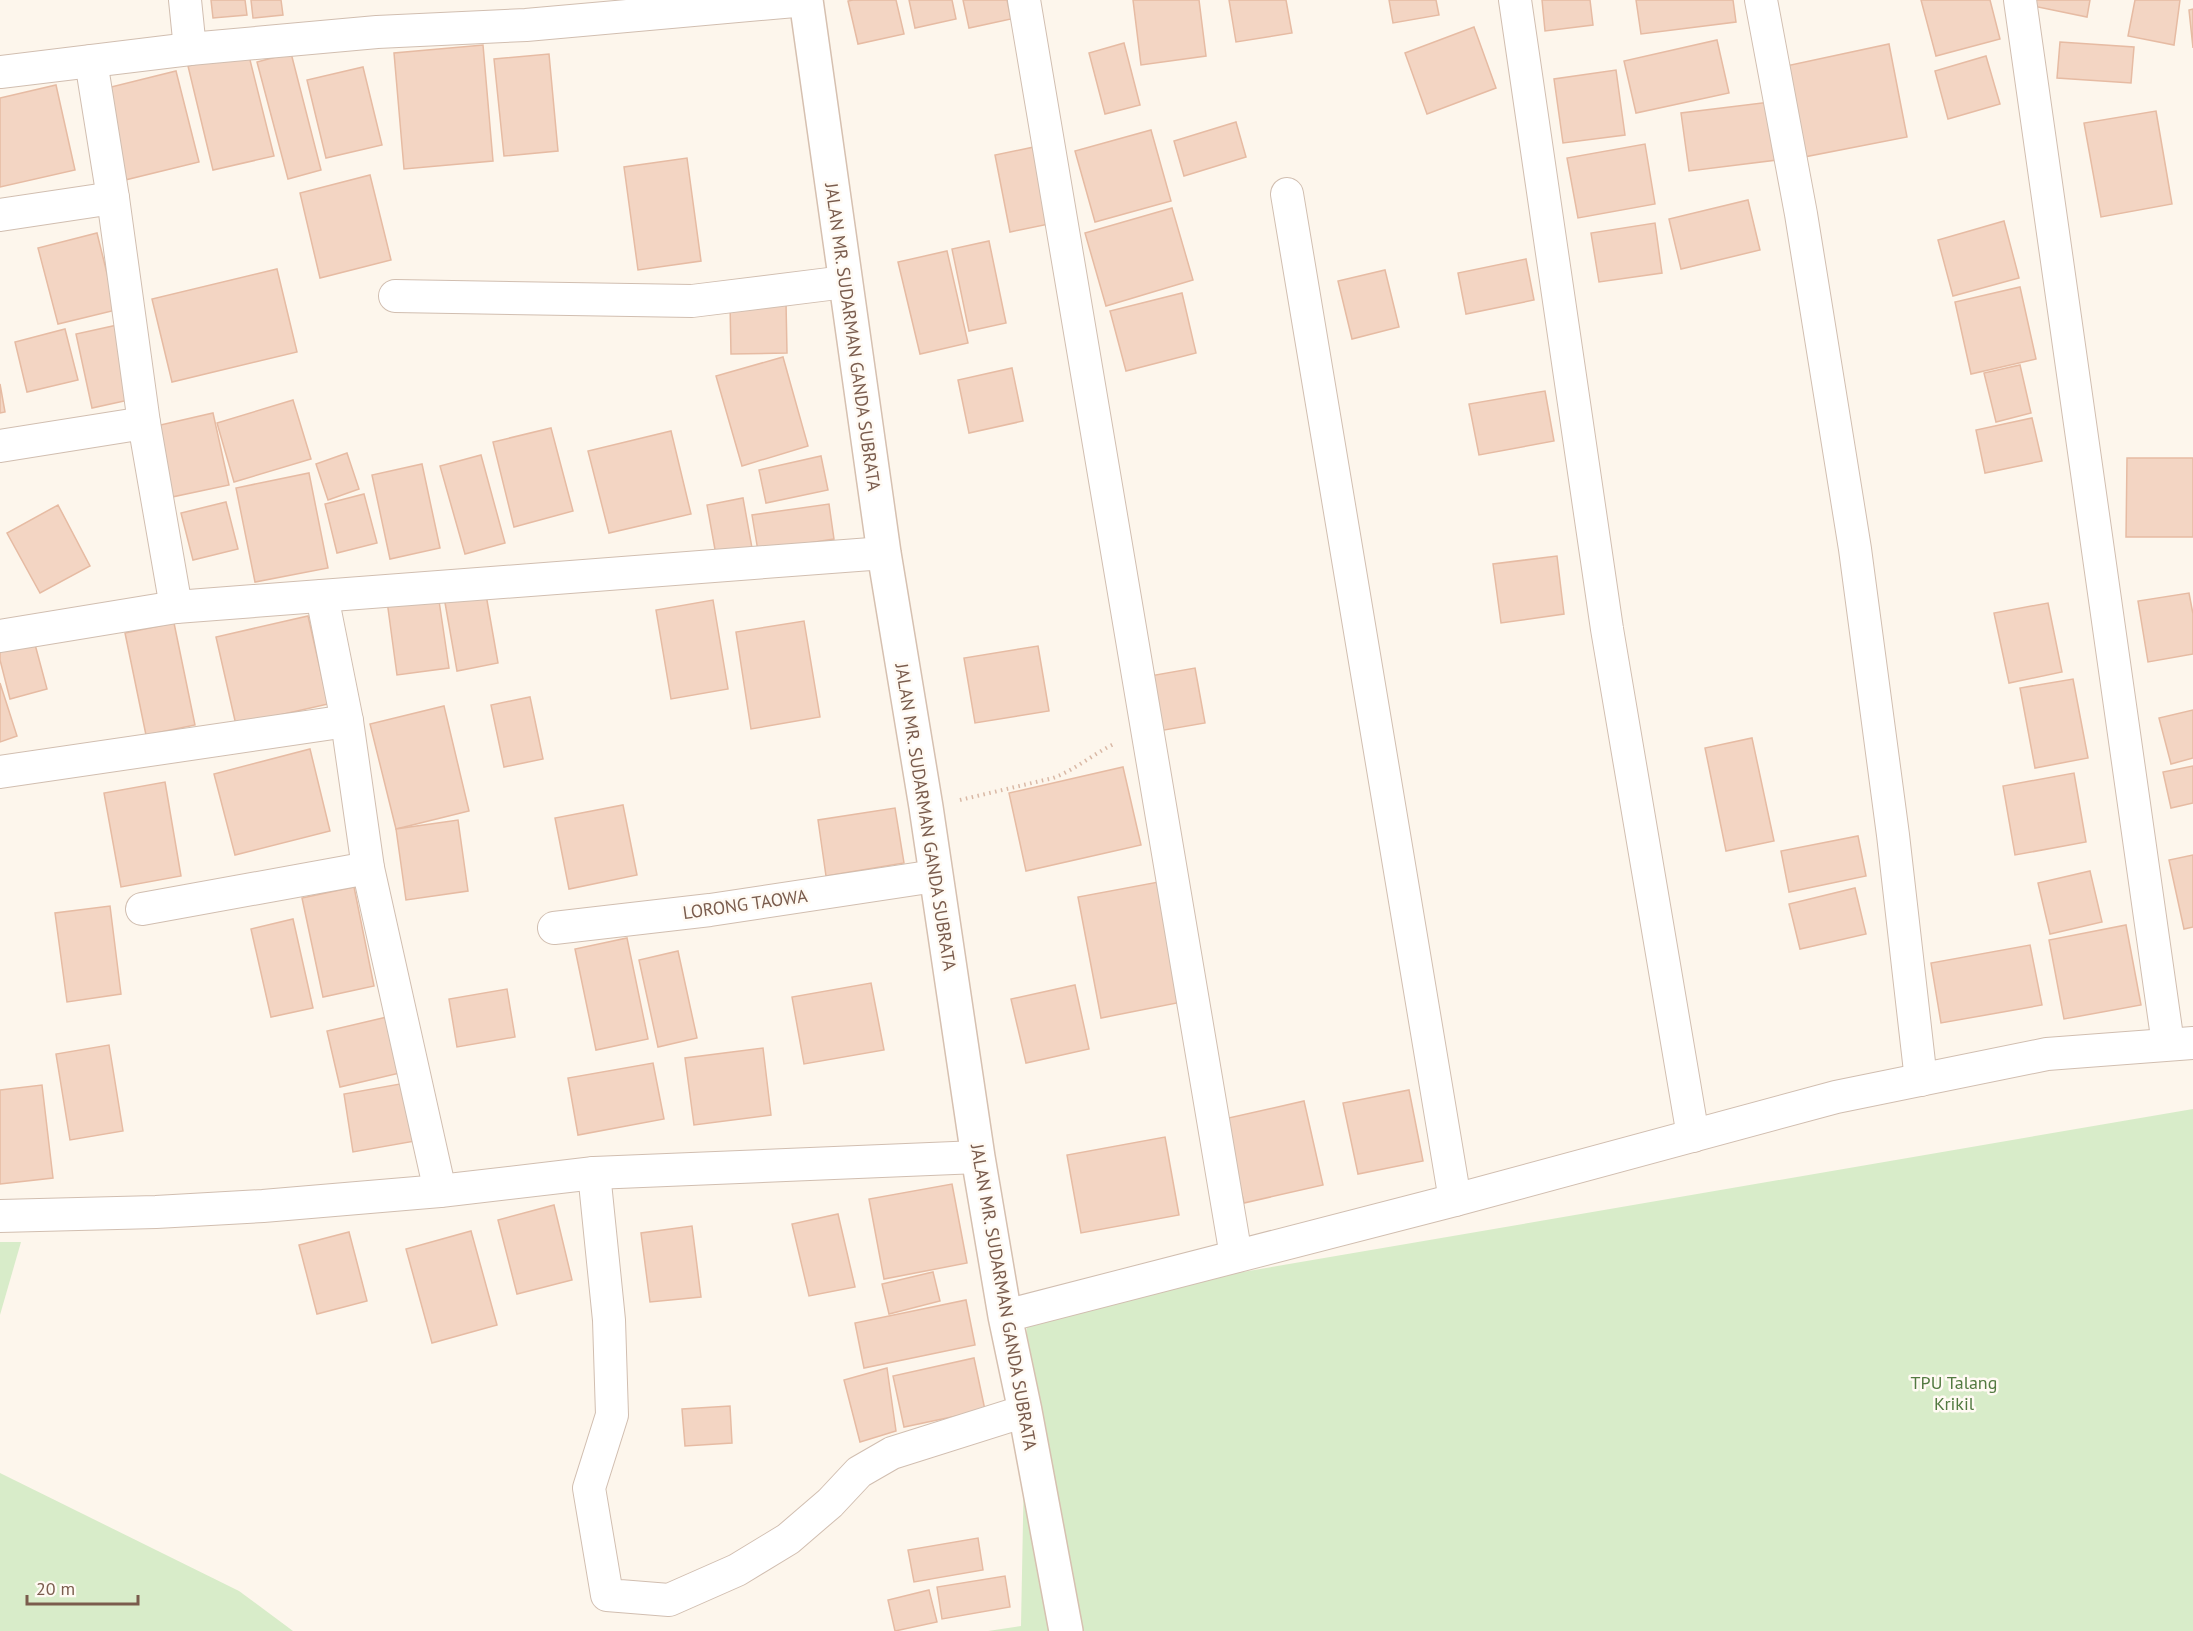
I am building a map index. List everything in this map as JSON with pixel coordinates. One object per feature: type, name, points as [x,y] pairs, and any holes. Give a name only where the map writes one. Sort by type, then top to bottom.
[{"type":"street","points":[[185,0],[190,49]]},
{"type":"street","points":[[0,72],[190,49],[377,32],[526,25],[806,0]]},
{"type":"street","name":"JALAN MR. SUDARMAN GANDA SUBRATA","points":[[806,0],[884,553],[926,807],[978,1157],[1005,1316],[1066,1631]]},
{"type":"street","points":[[1024,0],[1236,1256]]},
{"type":"street","points":[[1515,0],[1607,629],[1693,1136]]},
{"type":"street","points":[[1761,0],[1801,214],[1855,549],[1893,835],[1921,1080]]},
{"type":"street","points":[[1005,1316],[1455,1200],[1836,1097],[2047,1054],[2181,1043],[2020,0]]},
{"type":"street","points":[[91,61],[113,198],[144,423],[176,607]]},
{"type":"street","points":[[1287,194],[1455,1200]]},
{"type":"street","points":[[0,215],[113,198]]},
{"type":"street","points":[[395,296],[692,301],[845,282]]},
{"type":"street","points":[[0,446],[144,423]]},
{"type":"street","points":[[0,636],[176,607],[884,553]]},
{"type":"street","points":[[322,596],[347,721],[368,868],[440,1191]]},
{"type":"street","points":[[0,772],[347,721]]},
{"type":"street","points":[[142,909],[368,868]]},
{"type":"street","name":"LORONG TAOWA","points":[[554,928],[710,910],[935,876]]},
{"type":"street","points":[[0,1216],[156,1212],[263,1206],[440,1191],[594,1173],[978,1157]]},
{"type":"street","points":[[594,1173],[609,1320],[612,1415],[589,1488],[607,1595],[669,1600],[737,1570],[788,1539],[830,1503],[859,1472],[892,1453],[1025,1412]]},
{"type":"path","points":[[926,807],[1053,778],[1064,774],[1096,752],[1118,742],[1147,737]]},
{"type":"green space","name":"TPU Talang Krikil","points":[[2193,1109],[2193,1631],[988,1631],[1021,1626],[1027,1309]]},
{"type":"green space","points":[[0,1242],[21,1242],[0,1315]]},
{"type":"green space","points":[[0,1473],[239,1591],[293,1631],[0,1631]]},
{"type":"building","points":[[211,0],[245,0],[247,15],[213,18]]},
{"type":"building","points":[[251,0],[281,0],[283,15],[253,18]]},
{"type":"building","points":[[896,0],[904,34],[858,44],[848,1]]},
{"type":"building","points":[[909,0],[952,0],[956,19],[915,28]]},
{"type":"building","points":[[963,0],[1007,0],[1011,19],[969,28]]},
{"type":"building","points":[[1133,0],[1199,0],[1206,56],[1141,65]]},
{"type":"building","points":[[1229,0],[1286,0],[1292,33],[1236,42]]},
{"type":"building","points":[[1389,0],[1436,0],[1439,15],[1393,23]]},
{"type":"building","points":[[1542,0],[1590,0],[1593,25],[1545,31]]},
{"type":"building","points":[[1636,0],[1733,0],[1736,22],[1641,34]]},
{"type":"building","points":[[1921,0],[1990,0],[2000,39],[1936,56]]},
{"type":"building","points":[[2034,0],[2090,0],[2087,17],[2033,6]]},
{"type":"building","points":[[2135,0],[2180,0],[2174,45],[2128,36]]},
{"type":"building","points":[[2193,9],[2193,48],[2189,10]]},
{"type":"building","points":[[1474,27],[1496,88],[1427,114],[1405,53]]},
{"type":"building","points":[[1717,40],[1729,93],[1636,113],[1624,61]]},
{"type":"building","points":[[2060,42],[2134,47],[2131,83],[2057,78]]},
{"type":"building","points":[[1124,43],[1140,105],[1105,114],[1089,53]]},
{"type":"building","points":[[1889,44],[1907,137],[1804,157],[1786,66]]},
{"type":"building","points":[[483,45],[493,161],[404,169],[394,53]]},
{"type":"building","points":[[248,52],[274,156],[213,170],[188,66]]},
{"type":"building","points":[[291,53],[321,170],[288,179],[257,62]]},
{"type":"building","points":[[549,54],[558,151],[504,156],[494,59]]},
{"type":"building","points":[[1986,56],[2000,104],[1948,119],[1935,71]]},
{"type":"building","points":[[363,67],[382,145],[326,158],[307,80]]},
{"type":"building","points":[[1616,70],[1625,135],[1563,143],[1554,79]]},
{"type":"building","points":[[176,71],[199,162],[121,181],[99,90]]},
{"type":"building","points":[[56,85],[75,170],[0,187],[0,98]]},
{"type":"building","points":[[1770,102],[1777,160],[1689,171],[1681,113]]},
{"type":"building","points":[[2156,111],[2172,204],[2101,217],[2084,123]]},
{"type":"building","points":[[1236,122],[1246,157],[1184,176],[1174,141]]},
{"type":"building","points":[[1151,130],[1171,201],[1095,222],[1075,151]]},
{"type":"building","points":[[1645,144],[1655,204],[1578,218],[1567,158]]},
{"type":"building","points":[[1034,147],[1049,224],[1010,232],[995,155]]},
{"type":"building","points":[[687,158],[701,261],[638,270],[624,167]]},
{"type":"building","points":[[370,175],[391,260],[320,278],[300,193]]},
{"type":"building","points":[[1748,200],[1760,250],[1681,269],[1669,219]]},
{"type":"building","points":[[1172,208],[1193,280],[1106,306],[1085,233]]},
{"type":"building","points":[[2004,221],[2019,278],[1953,296],[1938,240]]},
{"type":"building","points":[[1655,223],[1662,273],[1599,282],[1591,233]]},
{"type":"building","points":[[97,233],[116,310],[58,324],[38,248]]},
{"type":"building","points":[[989,241],[1006,323],[969,331],[952,249]]},
{"type":"building","points":[[947,251],[968,343],[920,354],[898,262]]},
{"type":"building","points":[[1526,259],[1534,300],[1466,314],[1458,273]]},
{"type":"building","points":[[277,269],[297,352],[172,382],[152,299]]},
{"type":"building","points":[[1385,270],[1399,327],[1352,339],[1338,281]]},
{"type":"building","points":[[2020,287],[2036,359],[1971,374],[1955,302]]},
{"type":"building","points":[[1182,293],[1196,353],[1126,371],[1110,311]]},
{"type":"building","points":[[786,302],[787,353],[731,354],[730,303]]},
{"type":"building","points":[[122,324],[138,398],[92,408],[76,334]]},
{"type":"building","points":[[65,329],[78,380],[27,392],[15,342]]},
{"type":"building","points":[[783,357],[808,446],[742,466],[716,376]]},
{"type":"building","points":[[2020,365],[2031,413],[1996,422],[1984,373]]},
{"type":"building","points":[[1012,368],[1023,421],[969,433],[958,380]]},
{"type":"building","points":[[0,384],[5,412],[0,413]]},
{"type":"building","points":[[1545,391],[1554,441],[1479,455],[1469,404]]},
{"type":"building","points":[[293,400],[311,459],[234,482],[217,423]]},
{"type":"building","points":[[213,413],[229,485],[172,497],[156,426]]},
{"type":"building","points":[[2032,418],[2042,461],[1985,473],[1976,430]]},
{"type":"building","points":[[551,428],[573,511],[514,527],[493,442]]},
{"type":"building","points":[[671,431],[691,514],[609,533],[588,451]]},
{"type":"building","points":[[347,453],[359,489],[328,500],[316,464]]},
{"type":"building","points":[[481,455],[505,543],[465,554],[440,466]]},
{"type":"building","points":[[821,456],[828,490],[766,503],[759,470]]},
{"type":"building","points":[[2127,458],[2193,458],[2193,537],[2126,537]]},
{"type":"building","points":[[422,464],[440,548],[390,559],[372,475]]},
{"type":"building","points":[[309,473],[328,568],[255,582],[236,488]]},
{"type":"building","points":[[364,494],[377,543],[337,553],[325,504]]},
{"type":"building","points":[[743,498],[752,548],[716,555],[707,505]]},
{"type":"building","points":[[226,502],[238,549],[193,560],[181,513]]},
{"type":"building","points":[[829,504],[834,539],[758,551],[752,515]]},
{"type":"building","points":[[58,505],[90,566],[40,593],[7,533]]},
{"type":"building","points":[[1557,556],[1564,614],[1501,623],[1493,564]]},
{"type":"building","points":[[485,589],[498,663],[457,671],[444,597]]},
{"type":"building","points":[[2189,593],[2193,614],[2193,654],[2148,662],[2138,601]]},
{"type":"building","points":[[438,594],[449,668],[397,675],[387,601]]},
{"type":"building","points":[[713,600],[728,689],[671,699],[656,610]]},
{"type":"building","points":[[2048,603],[2062,672],[2009,683],[1994,613]]},
{"type":"building","points":[[308,616],[328,704],[236,725],[216,637]]},
{"type":"building","points":[[804,621],[820,717],[751,729],[736,632]]},
{"type":"building","points":[[174,623],[195,725],[146,735],[125,633]]},
{"type":"building","points":[[33,637],[47,689],[10,699],[0,660],[0,646]]},
{"type":"building","points":[[1038,646],[1049,711],[975,723],[964,658]]},
{"type":"building","points":[[1195,668],[1205,723],[1153,732],[1144,677]]},
{"type":"building","points":[[2073,679],[2088,758],[2035,768],[2020,688]]},
{"type":"building","points":[[0,683],[17,736],[0,742]]},
{"type":"building","points":[[530,697],[543,759],[504,767],[491,705]]},
{"type":"building","points":[[444,706],[469,811],[396,829],[370,724]]},
{"type":"building","points":[[2193,710],[2193,758],[2171,764],[2159,718]]},
{"type":"building","points":[[1752,738],[1774,841],[1726,851],[1705,748]]},
{"type":"building","points":[[310,749],[330,831],[235,855],[214,774]]},
{"type":"building","points":[[2193,766],[2193,803],[2171,808],[2163,772]]},
{"type":"building","points":[[1123,767],[1141,845],[1026,871],[1009,793]]},
{"type":"building","points":[[2074,773],[2086,842],[2015,855],[2003,786]]},
{"type":"building","points":[[165,782],[181,876],[121,887],[104,793]]},
{"type":"building","points":[[623,805],[637,875],[569,889],[555,818]]},
{"type":"building","points":[[895,808],[904,863],[826,876],[818,820]]},
{"type":"building","points":[[458,820],[468,891],[406,900],[396,829]]},
{"type":"building","points":[[1858,836],[1866,876],[1789,892],[1781,851]]},
{"type":"building","points":[[2193,855],[2193,927],[2184,929],[2169,860]]},
{"type":"building","points":[[2090,871],[2102,922],[2050,934],[2038,883]]},
{"type":"building","points":[[1169,880],[1192,1000],[1101,1018],[1078,897]]},
{"type":"building","points":[[354,887],[374,986],[323,997],[302,898]]},
{"type":"building","points":[[1855,888],[1866,934],[1800,949],[1789,904]]},
{"type":"building","points":[[110,906],[121,994],[67,1002],[55,913]]},
{"type":"building","points":[[293,919],[313,1008],[271,1017],[251,929]]},
{"type":"building","points":[[2126,925],[2141,1005],[2064,1019],[2049,940]]},
{"type":"building","points":[[627,938],[648,1039],[596,1050],[575,949]]},
{"type":"building","points":[[2030,945],[2042,1005],[1941,1023],[1931,963]]},
{"type":"building","points":[[678,951],[697,1038],[658,1047],[639,960]]},
{"type":"building","points":[[871,983],[884,1050],[804,1064],[792,997]]},
{"type":"building","points":[[1075,985],[1089,1049],[1026,1063],[1011,999]]},
{"type":"building","points":[[507,989],[515,1037],[457,1047],[449,999]]},
{"type":"building","points":[[391,1016],[404,1072],[340,1087],[327,1031]]},
{"type":"building","points":[[109,1045],[123,1131],[70,1140],[56,1054]]},
{"type":"building","points":[[763,1048],[771,1115],[694,1125],[685,1058]]},
{"type":"building","points":[[653,1063],[664,1119],[578,1135],[568,1078]]},
{"type":"building","points":[[411,1082],[421,1140],[353,1152],[344,1094]]},
{"type":"building","points":[[42,1085],[53,1178],[0,1184],[0,1090]]},
{"type":"building","points":[[1409,1090],[1423,1161],[1358,1174],[1343,1103]]},
{"type":"building","points":[[1304,1101],[1323,1185],[1244,1203],[1224,1119]]},
{"type":"building","points":[[1165,1137],[1179,1215],[1081,1233],[1067,1155]]},
{"type":"building","points":[[952,1184],[967,1263],[884,1279],[869,1199]]},
{"type":"building","points":[[554,1205],[572,1280],[517,1294],[498,1220]]},
{"type":"building","points":[[838,1214],[855,1287],[809,1296],[792,1224]]},
{"type":"building","points":[[692,1226],[701,1297],[650,1302],[641,1233]]},
{"type":"building","points":[[471,1231],[497,1325],[432,1343],[406,1249]]},
{"type":"building","points":[[349,1232],[367,1301],[317,1314],[299,1245]]},
{"type":"building","points":[[933,1272],[940,1301],[889,1314],[882,1284]]},
{"type":"building","points":[[966,1300],[975,1345],[864,1368],[855,1323]]},
{"type":"building","points":[[974,1358],[985,1410],[904,1427],[893,1376]]},
{"type":"building","points":[[887,1368],[896,1431],[860,1442],[844,1380]]},
{"type":"building","points":[[730,1406],[732,1443],[685,1446],[682,1409]]},
{"type":"building","points":[[978,1538],[983,1570],[914,1582],[908,1550]]},
{"type":"building","points":[[1005,1576],[1010,1607],[942,1619],[937,1587]]},
{"type":"building","points":[[929,1590],[937,1622],[895,1631],[888,1600]]}]
